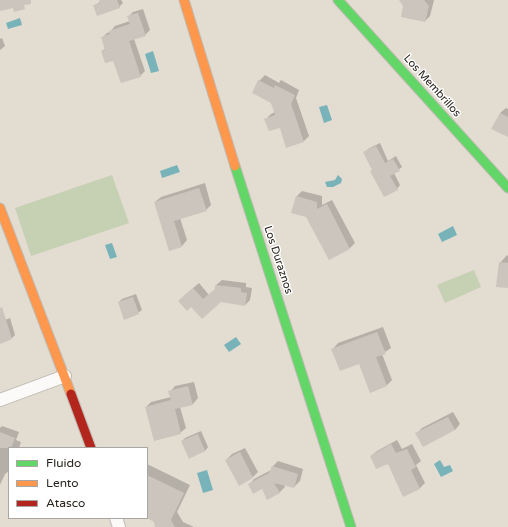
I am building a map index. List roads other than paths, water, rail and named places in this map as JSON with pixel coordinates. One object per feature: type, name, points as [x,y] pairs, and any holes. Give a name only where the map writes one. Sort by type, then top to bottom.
[{"type":"street","name":"Los Duraznos","points":[[184,0],[210,87],[351,527]]},
{"type":"street","name":"Los Membrillos","points":[[338,0],[508,188]]},
{"type":"street","points":[[0,208],[65,376],[91,447]]},
{"type":"street","points":[[0,400],[65,376]]},
{"type":"water","points":[[20,18],[22,25],[8,29],[6,23]]},
{"type":"water","points":[[153,51],[159,71],[151,73],[145,54]]},
{"type":"water","points":[[327,105],[332,120],[324,123],[319,107]]},
{"type":"water","points":[[177,165],[180,172],[162,178],[160,171]]},
{"type":"water","points":[[338,175],[342,179],[341,183],[333,187],[327,187],[325,182],[335,180]]},
{"type":"water","points":[[453,226],[457,235],[442,242],[438,234]]},
{"type":"water","points":[[112,243],[117,257],[110,259],[105,245]]},
{"type":"water","points":[[236,337],[241,344],[229,352],[224,345]]},
{"type":"water","points":[[440,460],[444,467],[450,465],[453,471],[441,477],[434,464]]},
{"type":"water","points":[[207,470],[213,490],[203,493],[197,473]]}]
